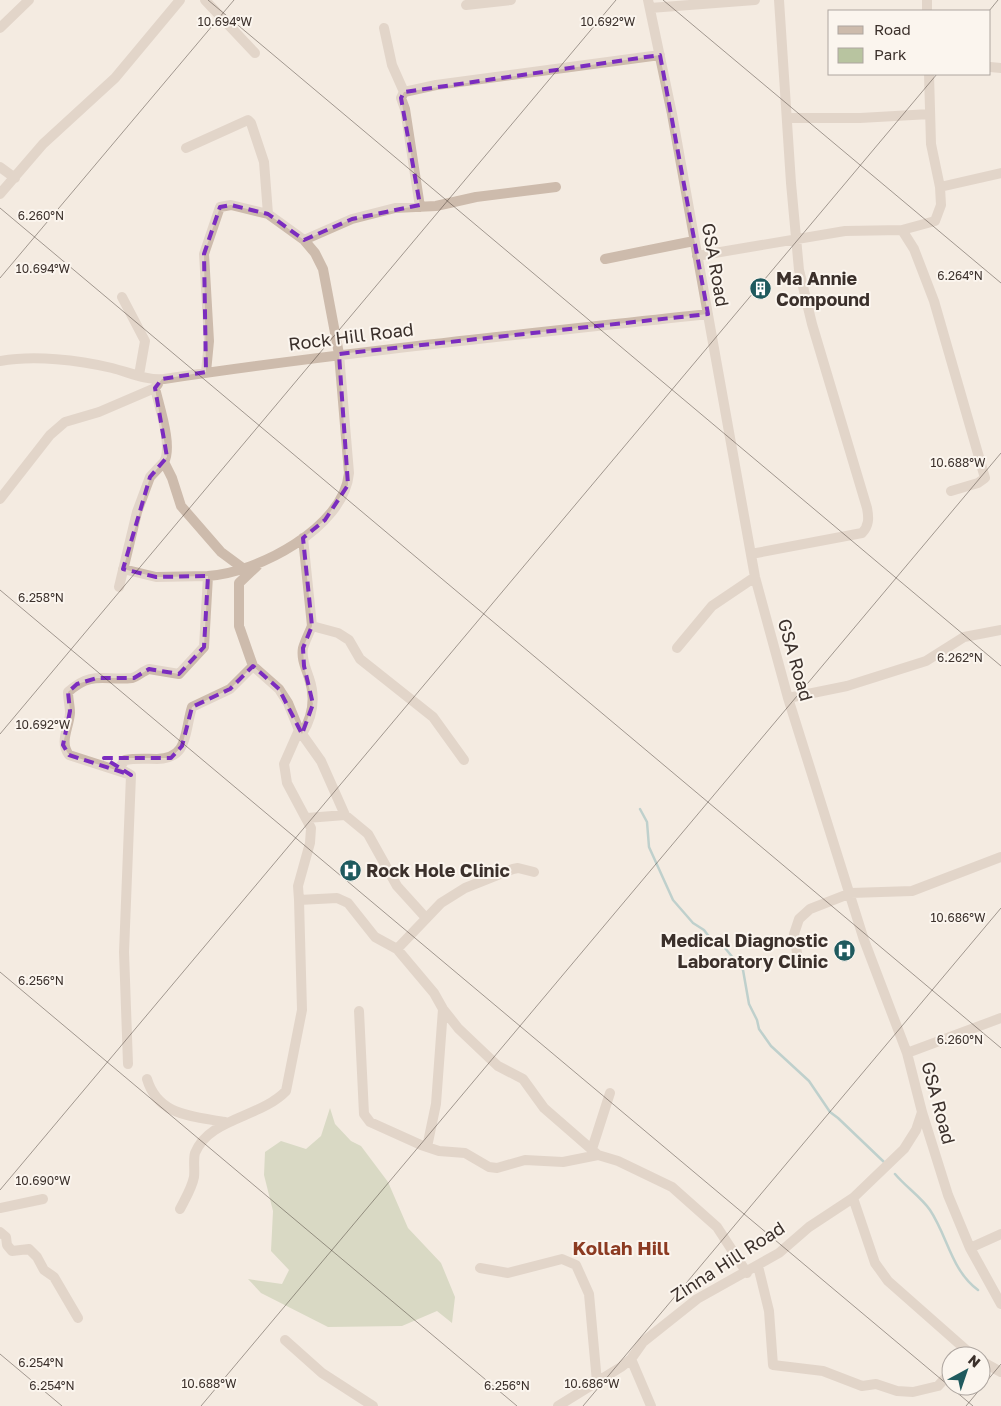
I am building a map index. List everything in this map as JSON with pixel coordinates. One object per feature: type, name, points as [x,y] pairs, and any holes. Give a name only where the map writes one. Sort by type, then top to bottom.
[{"type":"street","points":[[0,28],[29,0]]},
{"type":"street","points":[[0,194],[43,144],[115,78],[180,0]]},
{"type":"street","points":[[206,0],[241,35],[255,53]]},
{"type":"street","points":[[466,5],[510,0]]},
{"type":"street","points":[[649,4],[755,0]]},
{"type":"street","points":[[751,554],[862,533],[869,519],[868,508],[847,436],[804,298],[799,270],[779,0]]},
{"type":"street","name":"GSA Road","points":[[649,4],[698,256],[755,577],[788,698],[851,893],[864,940],[907,1054],[922,1112],[948,1195],[970,1248],[1001,1304]]},
{"type":"street","points":[[384,28],[392,65],[404,92]]},
{"type":"street","points":[[404,92],[436,85],[660,55]]},
{"type":"street","points":[[698,256],[845,231],[902,230],[936,221],[941,205],[940,187],[931,144],[929,75]]},
{"type":"street","points":[[404,92],[401,98],[420,207]]},
{"type":"street","points":[[788,118],[860,118],[930,114]]},
{"type":"street","points":[[186,148],[248,120],[264,162],[268,214]]},
{"type":"street","points":[[0,167],[15,178]]},
{"type":"street","points":[[940,187],[1001,173]]},
{"type":"street","points":[[304,240],[352,219],[402,206],[420,207],[476,197],[556,187]]},
{"type":"street","points":[[123,569],[156,577],[208,576],[227,575],[259,564],[303,538],[326,520],[348,485],[349,474],[339,354],[323,268],[315,253],[304,240],[268,214],[231,205],[220,207],[204,254],[209,342],[206,372]]},
{"type":"street","points":[[902,230],[914,249],[934,301],[985,478],[978,483],[951,491]]},
{"type":"street","points":[[605,259],[694,241]]},
{"type":"street","points":[[122,297],[145,341],[139,375]]},
{"type":"street","name":"Rock Hill Road","points":[[0,362],[16,358],[50,360],[111,368],[139,375],[158,384],[206,372],[339,354],[708,314]]},
{"type":"street","points":[[0,499],[50,435],[65,422],[99,412],[158,384],[167,457],[150,477],[137,512],[119,587]]},
{"type":"street","points":[[164,462],[172,478],[181,506],[221,552],[244,569]]},
{"type":"street","points":[[180,1209],[194,1177],[195,1154],[206,1138],[225,1122],[263,1109],[286,1091],[302,1010],[300,873],[310,843],[311,828],[287,783],[284,764],[301,732],[310,721],[313,704],[309,678],[304,666],[303,648],[312,626],[303,538]]},
{"type":"street","points":[[259,564],[239,583],[238,595],[239,626],[253,666],[284,696],[301,732],[321,761],[345,814],[368,834],[397,886],[426,918]]},
{"type":"street","points":[[131,775],[69,755],[64,746],[70,711],[68,692],[84,681],[97,678],[134,678],[149,669],[179,674],[204,646],[208,576]]},
{"type":"street","points":[[677,648],[712,606],[755,577]]},
{"type":"street","points":[[312,626],[338,633],[349,640],[360,659],[433,717],[464,760]]},
{"type":"street","points":[[788,698],[847,686],[926,661],[964,637],[1001,630]]},
{"type":"street","points":[[131,775],[119,768],[125,760],[166,759],[175,755],[182,746],[192,707],[230,689],[253,666]]},
{"type":"street","points":[[128,1064],[124,952],[131,775]]},
{"type":"street","points":[[307,818],[345,814]]},
{"type":"street","points":[[798,959],[794,934],[799,919],[810,909],[851,893],[912,891],[1001,857]]},
{"type":"street","points":[[398,950],[441,903],[484,880],[518,868],[534,872]]},
{"type":"street","points":[[299,900],[342,899],[375,937],[398,950],[434,993],[443,1009],[458,1028],[498,1066],[523,1079],[544,1108],[595,1152],[672,1187],[717,1227],[747,1273]]},
{"type":"street","points":[[427,1147],[436,1104],[443,1009]]},
{"type":"street","points":[[359,1011],[359,1045],[366,1118],[427,1147],[466,1153],[489,1167],[497,1168],[525,1160],[563,1162],[595,1152]]},
{"type":"street","points":[[907,1054],[1001,1018]]},
{"type":"street","points":[[147,1079],[151,1093],[171,1111],[225,1122]]},
{"type":"street","points":[[595,1152],[610,1094]]},
{"type":"street","name":"Zinna Hill Road","points":[[558,1406],[631,1359],[643,1342],[697,1299],[747,1273],[779,1253],[809,1227],[853,1198],[904,1149],[916,1130],[922,1112]]},
{"type":"street","points":[[853,1198],[875,1263],[888,1281],[954,1346]]},
{"type":"street","points":[[0,1208],[43,1199]]},
{"type":"street","points":[[0,1232],[6,1237],[7,1245],[12,1251],[29,1249],[37,1257],[44,1270],[54,1277],[78,1318]]},
{"type":"street","points":[[970,1248],[1001,1234]]},
{"type":"street","points":[[480,1268],[508,1273],[562,1259],[576,1265],[589,1294],[597,1382]]},
{"type":"street","points":[[758,1266],[768,1311],[773,1365],[823,1372],[862,1386],[876,1384],[897,1391],[913,1392],[938,1386],[941,1383]]},
{"type":"street","points":[[285,1340],[322,1373],[373,1406]]},
{"type":"street","points":[[631,1359],[650,1406]]},
{"type":"highlighted area","points":[[660,55],[708,314],[339,354],[348,485],[325,520],[303,538],[312,626],[303,648],[304,666],[313,704],[302,734],[279,689],[253,666],[230,689],[192,707],[182,746],[171,758],[104,758],[131,775],[69,755],[63,745],[70,711],[68,692],[77,684],[97,678],[134,678],[149,669],[179,674],[204,647],[208,576],[156,577],[123,569],[150,477],[167,457],[155,388],[162,379],[206,372],[204,254],[220,207],[231,205],[268,214],[304,240],[352,219],[420,205],[401,98],[404,92]]},
{"type":"green space","points":[[330,1108],[335,1124],[351,1141],[361,1146],[388,1182],[408,1228],[441,1263],[455,1297],[452,1323],[437,1311],[402,1326],[328,1327],[261,1293],[248,1279],[282,1284],[289,1270],[271,1251],[273,1211],[264,1175],[265,1152],[281,1141],[306,1149],[321,1136]]},
{"type":"waterway","points":[[640,809],[647,822],[649,847],[673,900],[693,923],[704,930],[716,946],[725,948],[743,970],[749,1004],[759,1029],[771,1046],[809,1081],[830,1112],[884,1162]]},
{"type":"waterway","points":[[895,1174],[930,1210],[956,1263],[969,1282],[978,1290]]},
{"type":"place","name":"Ma Annie Compound","points":[[760,289]]},
{"type":"place","name":"Rock Hole Clinic","points":[[350,871]]},
{"type":"place","name":"Medical Diagnostic Laboratory Clinic","points":[[844,951]]},
{"type":"district","name":"Kollah Hill","points":[[621,1248]]}]
